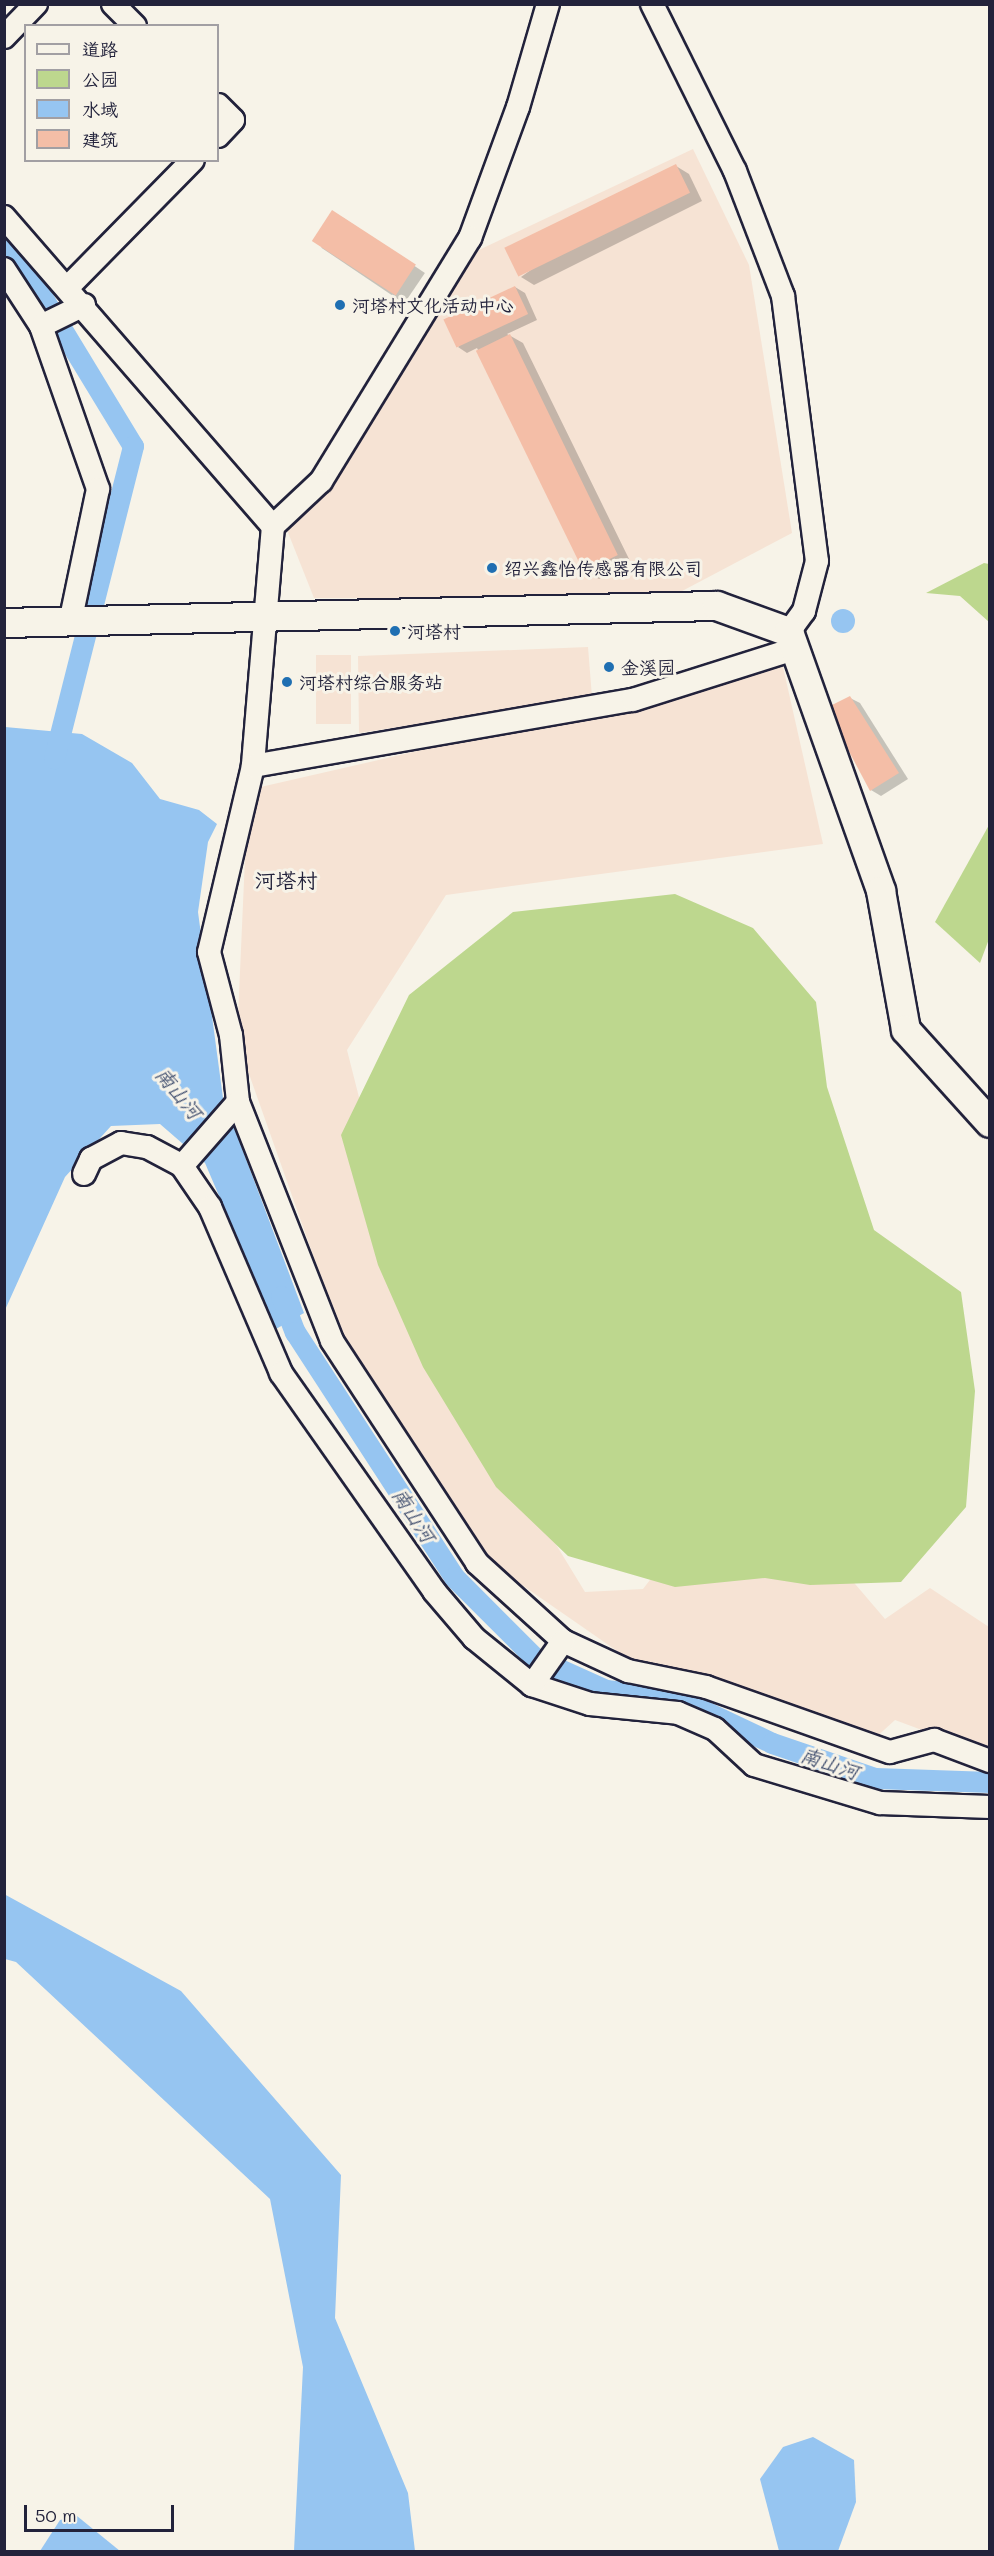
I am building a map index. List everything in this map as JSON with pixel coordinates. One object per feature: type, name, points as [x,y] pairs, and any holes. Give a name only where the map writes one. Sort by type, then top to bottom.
[{"type":"street","points":[[4,37],[36,4]]},
{"type":"street","points":[[113,4],[133,24]]},
{"type":"street","points":[[273,526],[321,481],[470,238],[518,107],[548,4]]},
{"type":"street","points":[[652,4],[735,171],[783,296],[817,561],[804,611],[793,640],[881,891],[906,1030],[990,1123]]},
{"type":"street","points":[[219,106],[233,120],[219,135]]},
{"type":"street","points":[[68,287],[191,162]]},
{"type":"street","points":[[4,217],[84,305],[273,526],[268,621],[253,766],[209,952],[231,1035],[238,1102],[332,1341],[477,1563],[562,1641],[628,1671],[706,1688],[890,1752],[934,1740],[990,1761]]},
{"type":"street","points":[[4,269],[41,326],[98,489],[72,623]]},
{"type":"street","points":[[41,326],[84,305]]},
{"type":"street","points":[[4,623],[268,621],[717,606],[793,640]]},
{"type":"street","points":[[253,766],[633,700],[793,640]]},
{"type":"street","points":[[182,1166],[238,1102]]},
{"type":"street","points":[[84,1174],[91,1159],[121,1143],[147,1147],[182,1166],[210,1207],[281,1373],[434,1591],[474,1638],[532,1685],[590,1704],[678,1713],[715,1730],[754,1765],[880,1803],[990,1807]]},
{"type":"street","points":[[532,1685],[562,1641]]},
{"type":"shaded area","points":[[693,149],[749,265],[792,533],[667,599],[314,598],[287,530],[479,250]]},
{"type":"shaded area","points":[[588,647],[592,697],[359,733],[358,656]]},
{"type":"shaded area","points":[[316,655],[351,655],[351,724],[316,724]]},
{"type":"shaded area","points":[[783,667],[823,844],[446,895],[347,1050],[413,1310],[585,1592],[643,1589],[683,1537],[850,1578],[885,1619],[930,1588],[989,1627],[989,1755],[895,1720],[873,1740],[633,1662],[489,1562],[343,1340],[237,1040],[248,790]]},
{"type":"green space","points":[[984,563],[989,564],[989,622],[960,596],[926,593]]},
{"type":"green space","points":[[989,825],[989,939],[980,963],[935,922]]},
{"type":"green space","points":[[675,894],[753,928],[816,1002],[827,1087],[874,1230],[961,1292],[975,1391],[966,1507],[901,1582],[810,1585],[765,1578],[675,1587],[568,1556],[496,1487],[423,1367],[378,1265],[341,1135],[409,995],[513,912]]},
{"type":"water","points":[[843,609],[848,610],[854,616],[854,626],[848,632],[843,633],[838,632],[832,626],[831,621],[832,616],[838,610]]},
{"type":"water","points":[[5,727],[82,734],[132,763],[160,799],[199,810],[217,824],[208,842],[198,912],[223,1098],[304,1313],[276,1329],[205,1163],[160,1124],[111,1126],[65,1177],[5,1310]]},
{"type":"water","points":[[4,1894],[181,1991],[341,2175],[335,2318],[408,2493],[415,2551],[294,2551],[303,2367],[270,2199],[16,1962],[5,1959]]},
{"type":"water","points":[[813,2437],[854,2460],[856,2502],[838,2551],[779,2551],[760,2479],[783,2447]]},
{"type":"water","points":[[77,2516],[120,2551],[40,2551],[60,2520]]},
{"type":"building","points":[[676,164],[690,193],[518,276],[504,248]]},
{"type":"building","points":[[332,210],[416,264],[396,295],[312,241]]},
{"type":"building","points":[[515,286],[528,314],[457,347],[443,319]]},
{"type":"building","points":[[510,334],[618,555],[584,572],[476,351]]},
{"type":"building","points":[[850,696],[899,773],[870,791],[826,708]]},
{"type":"waterway","points":[[4,234],[133,446],[54,758]]},
{"type":"waterway","name":"南山河","points":[[281,1296],[295,1332],[454,1577],[535,1658],[606,1690],[677,1698],[772,1743],[875,1778],[990,1782]]},
{"type":"place","name":"河塔村文化活动中心","points":[[340,305]]},
{"type":"place","name":"绍兴鑫怡传感器有限公司","points":[[492,568]]},
{"type":"place","name":"河塔村","points":[[395,631]]},
{"type":"place","name":"金溪园","points":[[609,667]]},
{"type":"place","name":"河塔村综合服务站","points":[[287,682]]},
{"type":"district","name":"河塔村","points":[[286,880]]}]
